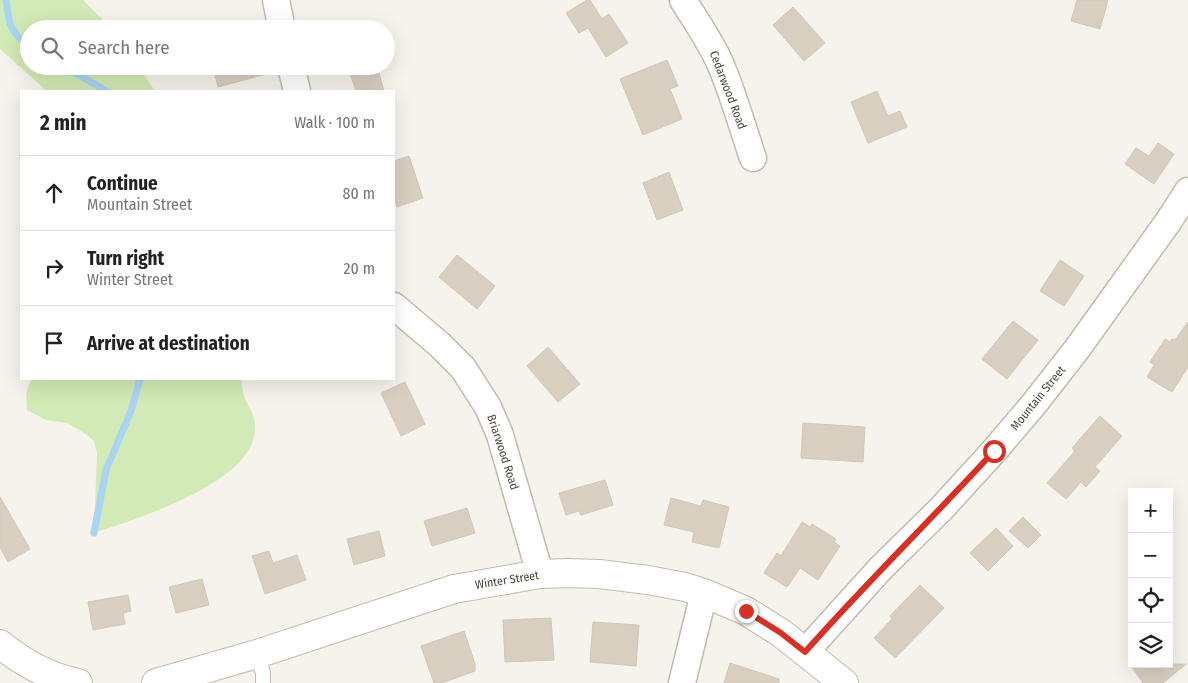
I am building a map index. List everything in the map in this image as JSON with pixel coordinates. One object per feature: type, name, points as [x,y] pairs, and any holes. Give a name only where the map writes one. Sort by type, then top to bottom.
[{"type":"street","points":[[276,0],[280,20]]},
{"type":"street","name":"Cedarwood Road","points":[[682,0],[719,62],[753,158]]},
{"type":"street","points":[[293,75],[297,90]]},
{"type":"street","name":"Mountain Street","points":[[805,652],[881,568],[941,509],[1034,404],[1077,349],[1188,191]]},
{"type":"street","name":"Briarwood Road","points":[[395,307],[458,362],[488,407],[500,435],[540,574]]},
{"type":"street","name":"Winter Street","points":[[156,683],[257,654],[454,589],[540,574],[599,574],[665,582],[704,593],[746,611],[781,633],[844,683]]},
{"type":"street","points":[[682,683],[704,593]]},
{"type":"street","points":[[0,644],[56,679]]},
{"type":"lane","points":[[257,654],[263,673],[263,683]]},
{"type":"green space","points":[[0,0],[83,0],[103,20],[20,20],[20,67],[0,49]]},
{"type":"green space","points":[[29,75],[144,75],[154,90],[46,90]]},
{"type":"green space","points":[[32,380],[241,380],[245,399],[254,418],[255,430],[249,449],[235,466],[214,482],[190,496],[163,508],[94,533],[97,453],[94,441],[67,423],[46,420],[27,410],[26,398]]},
{"type":"building","points":[[590,0],[602,19],[609,14],[628,43],[606,57],[588,28],[579,33],[566,13]]},
{"type":"building","points":[[1077,0],[1108,0],[1100,29],[1071,21]]},
{"type":"building","points":[[793,7],[825,43],[804,61],[773,25]]},
{"type":"building","points":[[667,60],[678,86],[670,89],[682,119],[643,135],[620,79]]},
{"type":"building","points":[[215,75],[263,75],[218,87]]},
{"type":"building","points":[[351,75],[380,75],[384,90],[356,90]]},
{"type":"building","points":[[877,91],[888,116],[900,111],[907,127],[868,143],[851,102]]},
{"type":"building","points":[[1158,143],[1174,154],[1154,184],[1125,164],[1136,148],[1149,156]]},
{"type":"building","points":[[409,156],[423,198],[397,207],[395,201],[395,161]]},
{"type":"building","points":[[669,172],[683,210],[657,220],[643,183]]},
{"type":"building","points":[[457,255],[495,286],[477,309],[439,277]]},
{"type":"building","points":[[1060,260],[1084,276],[1064,306],[1040,291]]},
{"type":"building","points":[[1013,321],[1038,340],[1007,379],[982,359]]},
{"type":"building","points":[[1188,322],[1188,367],[1172,392],[1147,377],[1154,365],[1150,362],[1165,339],[1170,342],[1172,339],[1175,340]]},
{"type":"building","points":[[548,347],[580,384],[558,402],[527,366]]},
{"type":"building","points":[[405,382],[425,424],[401,436],[381,393]]},
{"type":"building","points":[[1100,416],[1122,436],[1095,467],[1100,471],[1086,487],[1081,482],[1066,499],[1047,483],[1075,451],[1072,448]]},
{"type":"building","points":[[803,423],[865,427],[863,462],[801,458]]},
{"type":"building","points":[[605,480],[613,505],[581,515],[579,511],[566,515],[559,493]]},
{"type":"building","points":[[0,497],[30,549],[8,562],[0,547]]},
{"type":"building","points":[[671,498],[701,506],[703,500],[729,507],[719,548],[692,542],[694,532],[664,525]]},
{"type":"building","points":[[467,508],[475,533],[432,546],[424,521]]},
{"type":"building","points":[[1023,517],[1041,535],[1028,548],[1009,531]]},
{"type":"building","points":[[802,522],[810,527],[812,524],[836,539],[834,542],[840,546],[818,580],[800,568],[787,587],[764,573],[777,553],[781,556]]},
{"type":"building","points":[[996,528],[1013,546],[988,571],[970,553]]},
{"type":"building","points":[[379,531],[385,556],[354,565],[347,539]]},
{"type":"building","points":[[269,551],[273,563],[297,555],[306,580],[265,594],[252,556]]},
{"type":"building","points":[[202,579],[209,605],[176,613],[169,587]]},
{"type":"building","points":[[920,585],[944,608],[895,658],[874,638],[892,619],[890,616]]},
{"type":"building","points":[[128,595],[131,611],[123,613],[125,624],[93,630],[88,602]]},
{"type":"building","points":[[551,618],[554,660],[505,662],[503,620]]},
{"type":"building","points":[[593,622],[639,625],[636,666],[590,662]]},
{"type":"building","points":[[464,631],[475,664],[475,671],[442,683],[434,683],[421,646]]},
{"type":"building","points":[[730,663],[779,679],[779,683],[724,683]]},
{"type":"building","points":[[1173,664],[1186,664],[1163,683],[1143,683],[1133,668],[1173,668]]},
{"type":"waterway","points":[[6,0],[11,26],[20,38]]},
{"type":"waterway","points":[[79,75],[104,90]]},
{"type":"waterway","points":[[94,533],[106,470],[131,411],[140,380]]},
{"type":"route","points":[[746,611],[781,633],[805,652],[881,568],[941,509],[994,451]]}]
